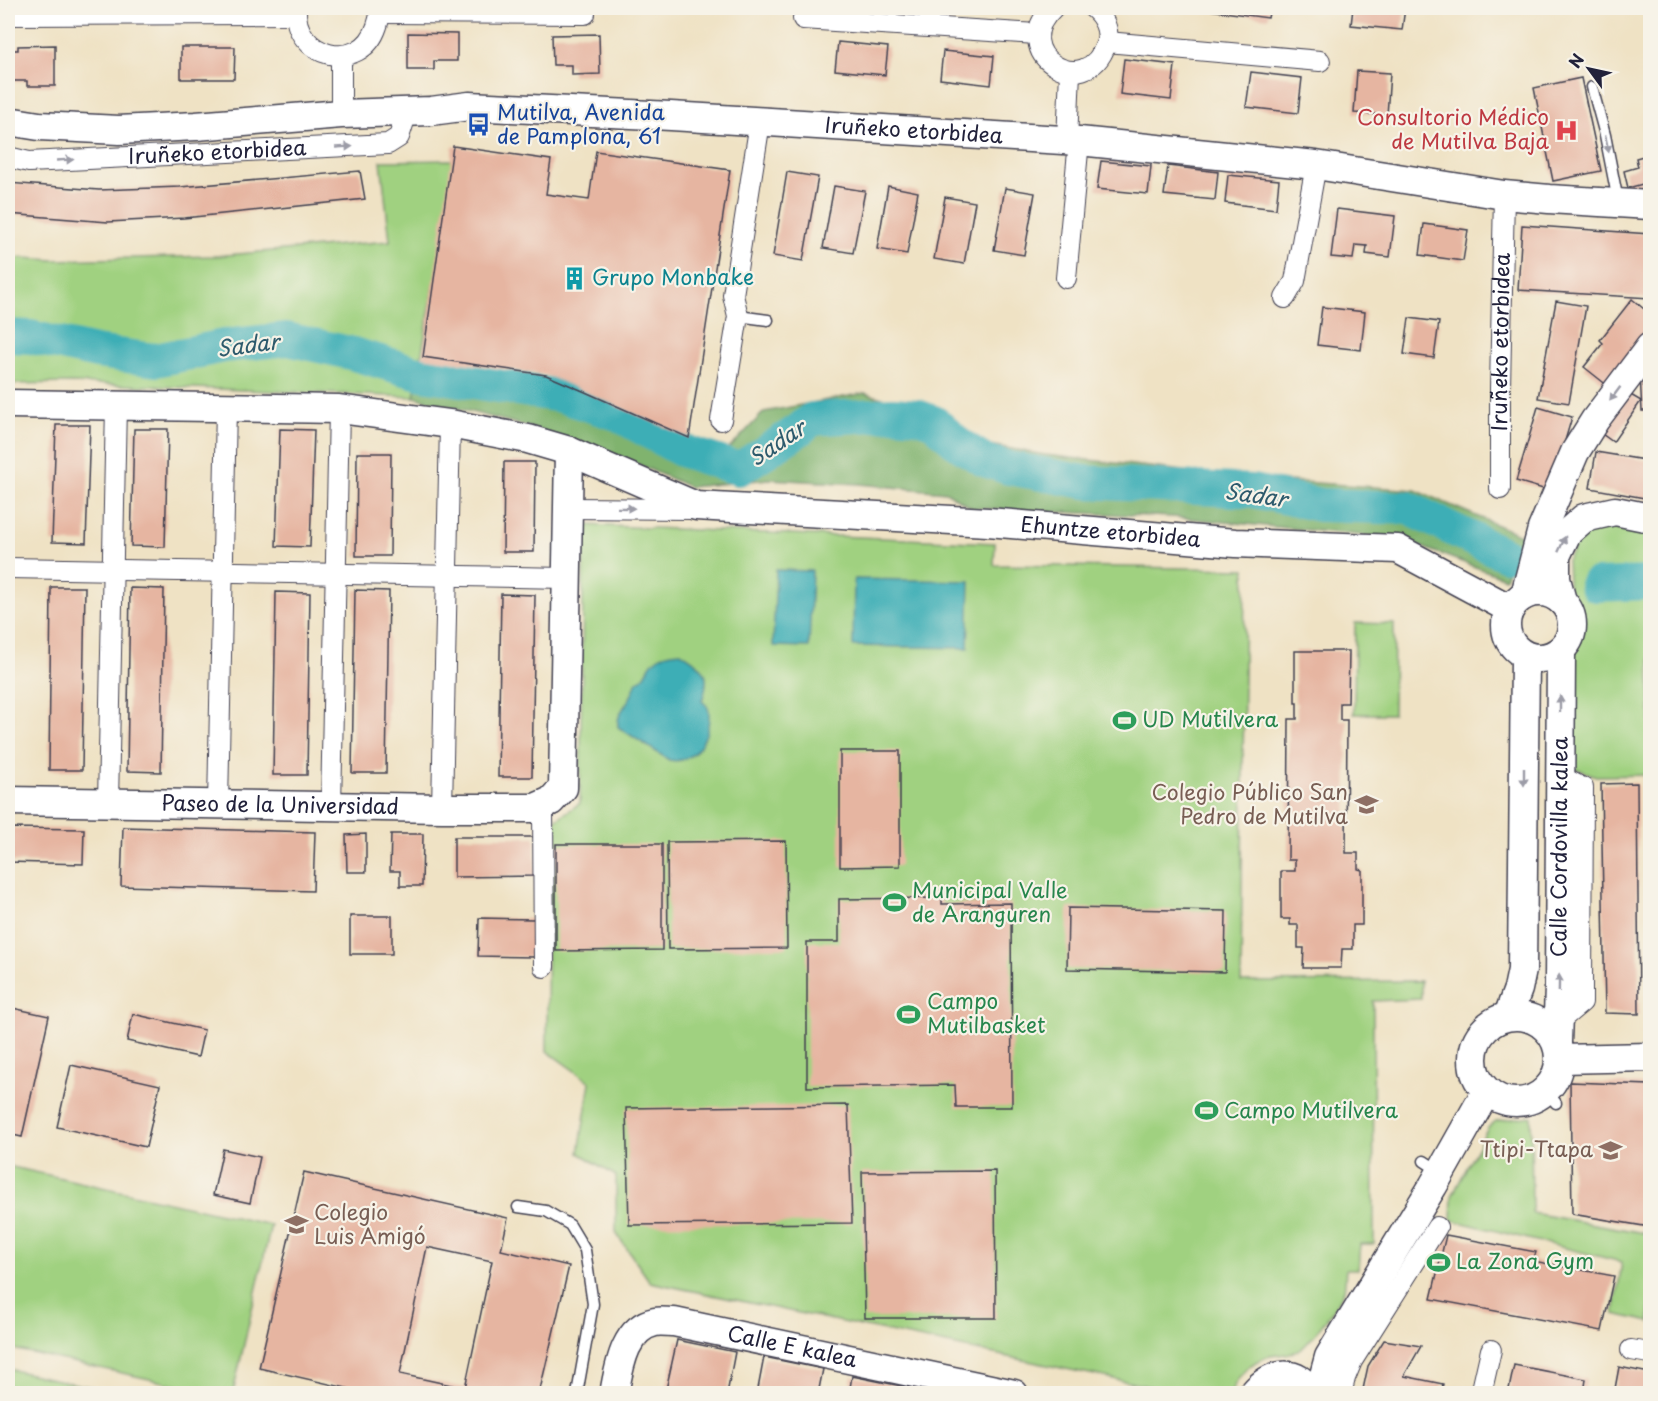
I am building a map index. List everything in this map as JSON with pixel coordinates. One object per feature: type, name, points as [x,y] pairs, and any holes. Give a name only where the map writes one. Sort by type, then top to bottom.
[{"type":"street","points":[[1053,8],[1043,17],[1037,33],[1038,44],[1043,56],[1054,66],[1070,72],[1087,69],[1100,59],[1107,42],[1107,29],[1100,14],[1093,8]]},
{"type":"street","points":[[8,15],[296,11],[302,35],[315,49],[341,56],[361,49],[374,34],[381,10],[585,14]]},
{"type":"street","points":[[803,19],[1037,33]]},
{"type":"street","points":[[1107,42],[1320,61]]},
{"type":"street","points":[[341,56],[341,114]]},
{"type":"street","points":[[1066,278],[1073,140],[1070,72]]},
{"type":"street","name":"Iruñeko etorbidea","points":[[8,121],[39,126],[119,130],[341,114],[431,111],[469,106],[1073,140],[1316,165],[1548,200],[1650,205]]},
{"type":"street","name":"Iruñeko etorbidea","points":[[8,157],[29,162],[388,144],[399,137],[407,112]]},
{"type":"street","points":[[722,420],[738,316],[733,294],[760,122]]},
{"type":"street","points":[[1285,298],[1295,281],[1316,165]]},
{"type":"street","name":"Iruñeko etorbidea","points":[[1500,489],[1504,195]]},
{"type":"street","points":[[1650,347],[1595,420],[1575,452],[1542,529],[1518,602],[1506,623],[1512,646],[1525,656],[1544,658],[1561,651],[1570,636],[1572,620],[1562,600],[1556,579],[1556,556],[1567,533],[1584,518],[1615,511],[1650,518]]},
{"type":"street","name":"Ehuntze etorbidea","points":[[8,404],[339,408],[450,424],[528,439],[569,451],[696,506],[988,522],[1235,543],[1398,549],[1518,602]]},
{"type":"street","points":[[108,803],[116,405]]},
{"type":"street","points":[[218,805],[226,408]]},
{"type":"street","points":[[331,807],[339,408]]},
{"type":"street","points":[[442,808],[450,424]]},
{"type":"street","points":[[544,968],[547,803],[562,788],[569,451]]},
{"type":"street","name":"Ehuntze etorbidea","points":[[568,508],[690,509],[696,506]]},
{"type":"street","points":[[8,568],[566,578]]},
{"type":"street","points":[[1518,602],[1543,592],[1562,600]]},
{"type":"street","name":"Calle Cordovilla kalea","points":[[1558,1041],[1561,651]]},
{"type":"street","name":"Calle Cordovilla kalea","points":[[1508,1016],[1522,970],[1525,656]]},
{"type":"street","name":"Paseo de la Universidad","points":[[8,801],[442,808],[535,807],[547,803]]},
{"type":"street","points":[[1558,1041],[1551,1097],[1537,1097],[1518,1102],[1503,1100],[1486,1092],[1479,1081],[1473,1065],[1476,1041],[1491,1023],[1508,1016],[1532,1018],[1547,1027],[1558,1041],[1650,1057]]},
{"type":"street","points":[[1253,1394],[1262,1383],[1274,1377],[1289,1376],[1304,1386],[1329,1357],[1432,1166],[1486,1092]]},
{"type":"street","points":[[1341,1394],[1352,1361],[1437,1227]]},
{"type":"street","name":"Calle E kalea","points":[[614,1394],[621,1356],[636,1331],[654,1322],[674,1322],[1014,1394]]},
{"type":"street","points":[[1481,1394],[1491,1350]]},
{"type":"street","points":[[1631,1350],[1650,1353]]},
{"type":"street","points":[[1319,1394],[1329,1357]]},
{"type":"lane","points":[[1592,87],[1605,135],[1619,204]]},
{"type":"lane","points":[[738,316],[768,320]]},
{"type":"lane","points":[[518,1207],[546,1211],[570,1225],[585,1250],[593,1304],[577,1394]]},
{"type":"green space","points":[[456,160],[414,397],[72,383],[8,384],[8,257],[54,260],[215,256],[390,241],[381,161]]},
{"type":"green space","points":[[420,362],[542,385],[618,411],[684,443],[725,453],[764,412],[865,393],[934,413],[968,441],[1045,455],[1246,478],[1415,490],[1523,536],[1505,578],[1400,539],[1173,517],[972,508],[946,492],[859,484],[769,479],[690,487],[614,454],[525,426],[414,397]]},
{"type":"green space","points":[[1601,524],[1650,534],[1650,775],[1596,776],[1566,765],[1568,656],[1578,638],[1581,622],[1569,600],[1567,560],[1583,533]]},
{"type":"green space","name":"Municipal Valle de Aranguren","points":[[584,525],[995,543],[994,565],[1245,569],[1241,982],[1421,981],[1421,999],[1373,1001],[1374,1244],[1360,1244],[1358,1269],[1346,1269],[1345,1287],[1341,1298],[1301,1349],[1263,1358],[1251,1365],[1241,1375],[1231,1393],[1181,1393],[650,1282],[616,1233],[616,1176],[579,1153],[590,1082],[547,1051],[548,825],[580,803]]},
{"type":"green space","points":[[1355,623],[1394,624],[1393,714],[1354,714]]},
{"type":"green space","points":[[1531,1116],[1532,1213],[1650,1234],[1650,1322],[1614,1314],[1622,1262],[1451,1220],[1452,1196],[1488,1128],[1496,1121]]},
{"type":"green space","points":[[8,1166],[271,1225],[233,1393],[213,1393],[8,1348]]},
{"type":"green space","points":[[8,1369],[117,1393],[8,1393]]},
{"type":"water","points":[[776,570],[812,571],[809,647],[773,646]]},
{"type":"water","points":[[854,579],[970,581],[968,648],[853,646]]},
{"type":"water","points":[[681,652],[704,671],[706,683],[702,701],[708,708],[709,718],[706,734],[698,749],[686,758],[669,760],[618,727],[618,723],[637,681],[645,676],[653,662],[669,653]]},
{"type":"building","points":[[1202,8],[1270,8],[1268,18]]},
{"type":"building","points":[[1353,8],[1405,8],[1402,30],[1351,25]]},
{"type":"building","points":[[408,33],[457,34],[457,61],[434,61],[434,70],[408,70]]},
{"type":"building","points":[[599,34],[600,74],[572,75],[572,65],[553,65],[552,35]]},
{"type":"building","points":[[838,42],[888,47],[885,75],[835,70]]},
{"type":"building","points":[[55,45],[55,86],[27,86],[27,81],[8,81],[8,50],[18,50],[18,46]]},
{"type":"building","points":[[181,47],[235,47],[234,79],[181,79]]},
{"type":"building","points":[[943,51],[994,56],[991,85],[940,79]]},
{"type":"building","points":[[1124,59],[1175,65],[1171,100],[1120,94]]},
{"type":"building","points":[[1357,71],[1390,73],[1387,115],[1354,113]]},
{"type":"building","points":[[1251,72],[1302,78],[1298,113],[1246,107]]},
{"type":"building","name":"Consultorio Médico de Mutilva Baja","points":[[1581,78],[1601,171],[1553,181],[1534,88]]},
{"type":"building","name":"Grupo Monbake","points":[[453,146],[551,160],[546,194],[589,200],[596,151],[730,170],[689,438],[546,375],[423,357]]},
{"type":"building","points":[[1650,154],[1650,182],[1628,188],[1624,171],[1638,167],[1636,158]]},
{"type":"building","points":[[1101,161],[1151,166],[1148,194],[1097,189]]},
{"type":"building","points":[[1168,166],[1218,172],[1215,200],[1164,195]]},
{"type":"building","points":[[360,171],[365,199],[184,218],[108,222],[8,214],[8,183],[99,190],[180,187]]},
{"type":"building","points":[[787,172],[818,177],[803,261],[773,256]]},
{"type":"building","points":[[1228,175],[1279,180],[1276,209],[1225,203]]},
{"type":"building","points":[[834,186],[865,191],[853,253],[823,248]]},
{"type":"building","points":[[888,186],[918,192],[907,254],[877,249]]},
{"type":"building","points":[[1005,188],[1035,193],[1024,255],[994,250]]},
{"type":"building","points":[[945,197],[975,202],[964,264],[934,259]]},
{"type":"building","points":[[1337,209],[1395,216],[1390,257],[1366,254],[1367,246],[1355,245],[1353,259],[1331,257]]},
{"type":"building","points":[[1424,224],[1468,230],[1463,261],[1420,255]]},
{"type":"building","points":[[1522,225],[1650,234],[1650,298],[1518,290]]},
{"type":"building","points":[[1632,299],[1650,314],[1650,333],[1608,386],[1584,367],[1603,343],[1600,340]]},
{"type":"building","points":[[1556,301],[1586,306],[1569,403],[1538,398]]},
{"type":"building","points":[[1322,307],[1365,312],[1361,350],[1317,345]]},
{"type":"building","points":[[1409,318],[1439,322],[1434,358],[1404,354]]},
{"type":"building","points":[[1650,374],[1650,411],[1642,411],[1640,375]]},
{"type":"building","points":[[1629,394],[1641,401],[1613,442],[1602,434]]},
{"type":"building","points":[[1538,407],[1572,417],[1550,491],[1516,481]]},
{"type":"building","points":[[56,425],[90,425],[86,543],[52,542]]},
{"type":"building","points":[[134,429],[168,429],[165,547],[131,546]]},
{"type":"building","points":[[280,429],[314,430],[310,547],[276,546]]},
{"type":"building","points":[[1596,452],[1650,461],[1650,499],[1590,488]]},
{"type":"building","points":[[357,453],[391,453],[390,556],[356,556]]},
{"type":"building","points":[[504,462],[535,462],[534,552],[503,552]]},
{"type":"building","points":[[51,587],[85,587],[82,770],[49,770]]},
{"type":"building","points":[[130,588],[164,589],[161,772],[127,771]]},
{"type":"building","points":[[355,590],[389,591],[386,773],[352,773]]},
{"type":"building","points":[[276,592],[310,593],[307,775],[273,775]]},
{"type":"building","points":[[501,594],[535,595],[532,777],[498,777]]},
{"type":"building","points":[[1295,651],[1349,651],[1348,703],[1340,703],[1340,720],[1347,720],[1346,853],[1358,853],[1358,869],[1362,870],[1362,925],[1353,925],[1353,949],[1342,949],[1341,968],[1303,968],[1304,948],[1298,948],[1298,925],[1290,925],[1290,919],[1281,919],[1281,871],[1295,871],[1295,860],[1288,860],[1289,719],[1297,719]]},
{"type":"building","points":[[840,751],[900,751],[900,866],[840,867]]},
{"type":"building","points":[[1637,783],[1639,1014],[1605,1013],[1601,784]]},
{"type":"building","points":[[123,827],[315,832],[313,891],[121,886]]},
{"type":"building","points":[[8,828],[84,829],[83,864],[8,862]]},
{"type":"building","points":[[366,834],[366,872],[347,872],[346,835]]},
{"type":"building","points":[[391,834],[423,834],[422,886],[400,886],[400,871],[390,871]]},
{"type":"building","points":[[454,837],[535,837],[535,876],[454,877]]},
{"type":"building","points":[[786,841],[787,948],[668,949],[667,842]]},
{"type":"building","points":[[556,844],[662,844],[662,950],[556,951]]},
{"type":"building","name":"Campo Mutilbasket","points":[[942,898],[942,904],[1011,903],[1012,1107],[956,1107],[955,1085],[807,1087],[807,942],[839,942],[839,899]]},
{"type":"building","points":[[1068,908],[1226,911],[1225,972],[1067,969]]},
{"type":"building","points":[[350,916],[392,916],[392,954],[350,954]]},
{"type":"building","points":[[479,918],[535,919],[534,957],[478,956]]},
{"type":"building","points":[[8,1007],[49,1016],[22,1137],[8,1134]]},
{"type":"building","points":[[133,1014],[204,1030],[198,1057],[127,1041]]},
{"type":"building","points":[[71,1065],[160,1085],[146,1147],[57,1127]]},
{"type":"building","name":"Ttipi-Ttapa","points":[[1570,1082],[1650,1085],[1650,1227],[1572,1214]]},
{"type":"building","points":[[848,1105],[852,1223],[629,1225],[626,1108]]},
{"type":"building","points":[[223,1149],[260,1157],[250,1203],[213,1195]]},
{"type":"building","points":[[995,1171],[996,1318],[865,1318],[862,1172]]},
{"type":"building","points":[[304,1172],[508,1218],[501,1250],[569,1266],[539,1394],[350,1394],[351,1389],[259,1368]],"holes":[[[427,1247],[492,1261],[465,1388],[400,1374]]]},
{"type":"building","points":[[1446,1235],[1536,1252],[1533,1261],[1614,1276],[1602,1331],[1431,1299]]},
{"type":"building","points":[[677,1340],[735,1352],[727,1394],[665,1394]]},
{"type":"building","points":[[1384,1340],[1421,1346],[1404,1376],[1443,1384],[1441,1394],[1362,1394],[1368,1366]]},
{"type":"building","points":[[764,1357],[823,1369],[818,1394],[757,1394]]},
{"type":"building","points":[[1514,1365],[1586,1379],[1584,1394],[1508,1394]]},
{"type":"building","points":[[1619,1367],[1650,1373],[1650,1394],[1614,1394]]},
{"type":"building","points":[[852,1376],[911,1388],[910,1394],[849,1394]]},
{"type":"waterway","name":"Sadar","points":[[8,336],[31,337],[96,352],[156,360],[224,346],[287,339],[350,353],[422,374],[561,396],[617,414],[681,450],[739,469],[812,419],[893,414],[917,416],[934,422],[960,445],[984,460],[1009,468],[1085,482],[1253,491],[1320,505],[1408,508],[1506,555]]},
{"type":"waterway","name":"Sadar","points":[[1596,585],[1650,583]]},
{"type":"place","name":"Mutilva, Avenida de Pamplona, 61","points":[[479,125]]},
{"type":"place","name":"Consultorio Médico de Mutilva Baja","points":[[1567,130]]},
{"type":"place","name":"Grupo Monbake","points":[[574,278]]},
{"type":"place","name":"UD Mutilvera","points":[[1124,720]]},
{"type":"place","name":"Colegio Público San Pedro de Mutilva","points":[[1366,805]]},
{"type":"place","name":"Municipal Valle de Aranguren","points":[[894,903]]},
{"type":"place","name":"Campo Mutilbasket","points":[[909,1014]]},
{"type":"place","name":"Campo Mutilvera","points":[[1206,1111]]},
{"type":"place","name":"Ttipi-Ttapa","points":[[1611,1150]]},
{"type":"place","name":"Colegio Luis Amigó","points":[[296,1225]]},
{"type":"place","name":"La Zona Gym","points":[[1438,1262]]}]
